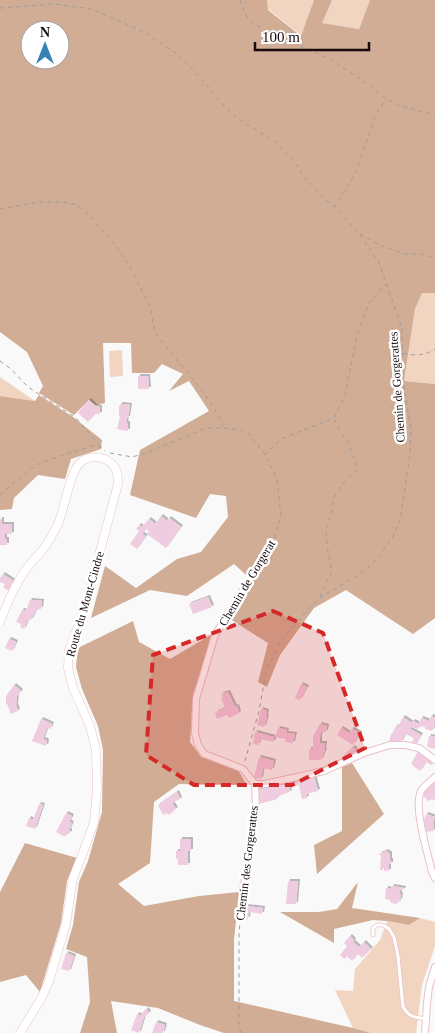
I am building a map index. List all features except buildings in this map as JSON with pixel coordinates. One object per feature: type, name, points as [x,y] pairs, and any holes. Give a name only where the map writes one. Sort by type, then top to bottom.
[{"type":"street","name":"Route du Mont-Cindre","points":[[0,622],[19,580],[45,547],[54,532],[74,470],[81,462],[92,458],[102,458],[109,461],[118,474],[118,484],[84,611],[69,650],[68,668],[73,688],[90,726],[96,750],[97,791],[94,822],[73,878],[66,924],[48,981],[41,999],[20,1033]]},
{"type":"street","name":"Chemin de Gorgerat","points":[[243,769],[204,754],[198,745],[195,733],[196,699],[215,635],[247,584]]},
{"type":"street","points":[[243,769],[255,784],[265,784],[324,771],[364,753],[390,745],[405,744],[419,748],[435,760]]},
{"type":"street","points":[[435,777],[421,790],[418,800],[419,814],[435,878]]},
{"type":"street","name":"Chemin des Gorgerattes","points":[[242,896],[256,811],[255,784]]},
{"type":"street","points":[[425,1033],[429,987],[435,967]]},
{"type":"lane","points":[[373,935],[373,928],[383,924],[394,937],[398,956],[403,1007],[408,1014],[426,1019]]},
{"type":"path","points":[[240,0],[248,19],[262,29],[330,59],[397,105],[435,115]]},
{"type":"path","name":"Chemin de Gorgerattes","points":[[0,8],[54,4],[92,9],[144,32],[180,56],[237,118],[278,143],[296,164],[304,177],[359,233],[379,263],[402,328],[403,379],[411,430],[410,455],[400,520],[393,537],[370,566],[320,598]]},
{"type":"path","points":[[334,209],[356,171],[374,116],[383,106],[385,98]]},
{"type":"path","points":[[0,209],[40,202],[64,202],[77,205],[88,214],[128,263],[150,307],[155,332],[204,393],[222,421],[222,428]]},
{"type":"path","points":[[359,233],[380,245],[405,254],[420,254],[435,258]]},
{"type":"path","points":[[265,455],[282,439],[334,418],[345,396],[357,335],[369,303],[386,283]]},
{"type":"path","points":[[403,353],[415,356],[432,352],[435,349]]},
{"type":"path","points":[[0,361],[28,386],[76,418],[101,447]]},
{"type":"path","points":[[243,769],[259,711],[266,672],[280,642],[320,598],[322,590],[332,572],[326,528],[332,511],[334,497],[344,482],[355,472],[356,468],[356,461],[351,454],[350,444],[338,430],[334,418]]},
{"type":"path","name":"Chemin de Gorgerat","points":[[101,447],[105,451],[116,455],[132,457],[206,428],[241,430],[249,434],[265,455],[277,478],[281,516],[267,554],[247,584]]},
{"type":"path","points":[[0,494],[30,469],[42,462],[92,446],[101,447]]},
{"type":"path","name":"Chemin des Gorgerattes","points":[[241,1033],[238,1026],[238,933],[242,896]]},
{"type":"highlighted area","points":[[273,611],[323,633],[365,748],[292,785],[194,785],[146,755],[153,655]]},
{"type":"shaded area","points":[[0,0],[267,0],[268,10],[301,36],[314,0],[332,0],[322,23],[359,29],[370,0],[435,0],[435,293],[422,293],[415,309],[404,381],[435,384],[435,618],[413,634],[346,590],[314,608],[280,655],[267,687],[258,682],[268,643],[230,619],[254,582],[234,564],[187,596],[150,590],[91,618],[105,566],[136,588],[177,559],[201,552],[228,517],[226,496],[210,494],[196,518],[130,495],[140,450],[209,411],[189,381],[169,391],[183,374],[162,364],[154,373],[132,373],[131,343],[103,343],[105,403],[96,405],[89,400],[74,415],[39,393],[43,386],[27,352],[0,332]]},
{"type":"shaded area","points":[[267,0],[314,0],[302,36],[268,9]]},
{"type":"shaded area","points":[[332,0],[370,0],[359,29],[321,23]]},
{"type":"shaded area","points":[[422,293],[435,293],[435,384],[404,381],[415,309]]},
{"type":"shaded area","points":[[122,350],[123,376],[110,377],[109,351]]},
{"type":"shaded area","points":[[0,377],[35,401],[0,396]]},
{"type":"shaded area","points":[[39,395],[73,417],[102,440],[101,449],[71,459],[65,479],[38,475],[14,498],[12,509],[0,510],[0,396],[35,401]]},
{"type":"shaded area","points":[[133,621],[139,642],[170,659],[214,633],[193,694],[190,742],[201,757],[238,770],[247,785],[179,784],[154,802],[150,863],[118,884],[144,906],[199,896],[239,892],[234,940],[234,1001],[371,1033],[224,1033],[158,1008],[111,1001],[117,1033],[80,1033],[90,1002],[87,957],[66,949],[73,925],[79,882],[88,861],[102,812],[103,750],[98,726],[82,689],[76,667],[78,648]]},
{"type":"shaded area","points":[[352,763],[384,814],[317,874],[314,845],[342,831],[342,767]]},
{"type":"shaded area","points":[[25,843],[77,858],[67,881],[61,923],[40,992],[26,975],[0,982],[0,892]]},
{"type":"shaded area","points":[[358,882],[352,908],[420,918],[409,925],[373,920],[334,929],[334,943],[280,912],[319,912],[337,909]]},
{"type":"shaded area","points":[[420,918],[435,922],[435,946],[422,985],[416,1033],[371,1033],[353,1028],[335,990],[353,991],[355,969],[380,940],[387,921],[409,925]]}]
